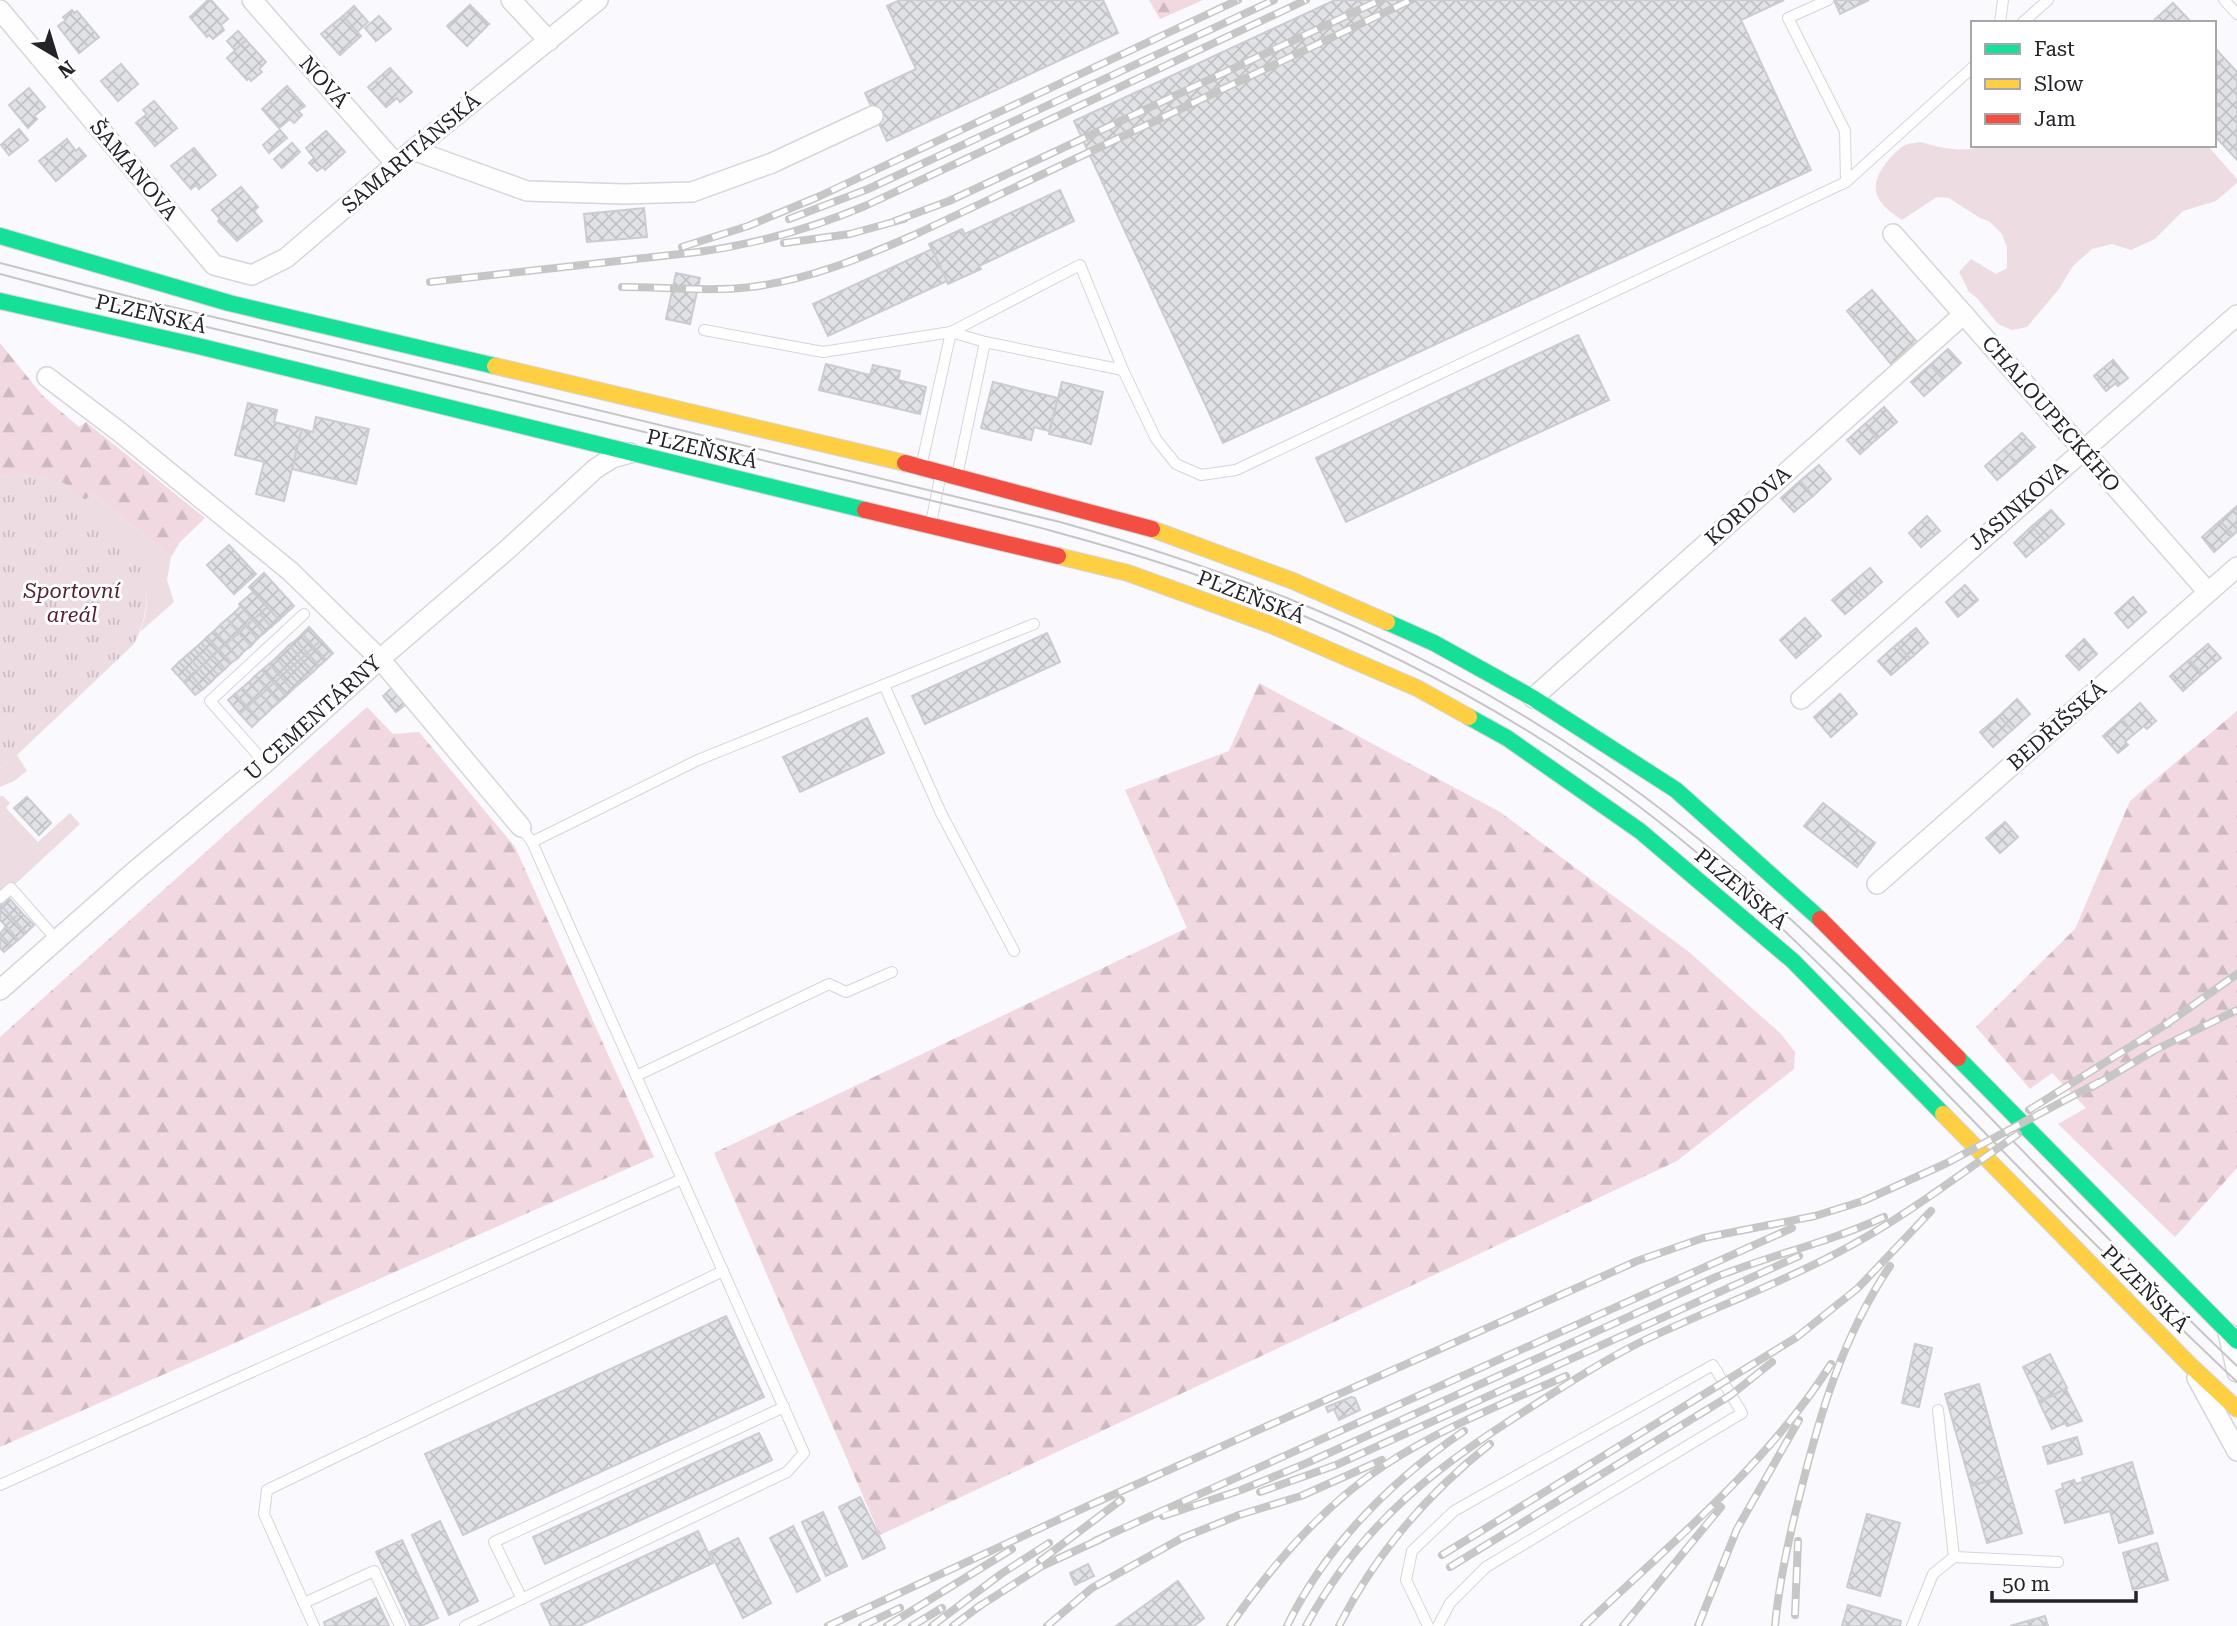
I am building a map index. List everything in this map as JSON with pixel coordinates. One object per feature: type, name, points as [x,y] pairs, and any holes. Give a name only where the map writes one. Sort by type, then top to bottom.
[{"type":"main road","name":"PLZEŇSKÁ","points":[[0,236],[229,303],[921,467],[1148,527],[1293,581],[1434,643],[1533,698],[1676,790],[1829,927],[2232,1337]]},
{"type":"main road","name":"PLZEŇSKÁ","points":[[0,301],[198,346],[1128,573],[1271,625],[1417,688],[1507,738],[1640,831],[1793,961],[2190,1365],[2237,1409]]},
{"type":"street","name":"NOVÁ","points":[[252,0],[396,164]]},
{"type":"street","points":[[511,0],[549,41]]},
{"type":"street","name":"SAMARITÁNSKÁ","points":[[214,265],[252,275],[286,258],[396,164],[598,0]]},
{"type":"street","name":"ŠAMANOVA","points":[[0,10],[214,265]]},
{"type":"street","points":[[413,150],[527,191],[624,194],[692,192],[772,163],[873,116]]},
{"type":"street","name":"CHALOUPECKÉHO","points":[[1894,234],[2208,593]]},
{"type":"street","name":"KORDOVA","points":[[1533,698],[1964,314]]},
{"type":"street","name":"JASINKOVA","points":[[1801,699],[2237,316]]},
{"type":"street","points":[[47,377],[121,433],[290,571],[380,659],[526,835]]},
{"type":"street","name":"U CEMENTÁRNY","points":[[0,990],[56,939],[265,763],[595,469],[612,458],[630,453]]},
{"type":"street","name":"BEDŘIŠSKÁ","points":[[1877,884],[2237,567]]},
{"type":"street","points":[[2232,1337],[2237,1372]]},
{"type":"street","points":[[2190,1365],[2237,1451]]},
{"type":"lane","points":[[1828,0],[1788,18],[1845,131],[1846,182]]},
{"type":"lane","points":[[2000,21],[2003,0]]},
{"type":"lane","points":[[2024,21],[2048,0]]},
{"type":"lane","points":[[2224,0],[2237,14]]},
{"type":"lane","points":[[704,330],[823,352],[951,332],[1080,265],[1156,439],[1176,464],[1201,475],[1236,470],[1846,182],[1971,69]]},
{"type":"lane","points":[[951,332],[985,342],[1124,370]]},
{"type":"lane","points":[[921,467],[951,332]]},
{"type":"lane","points":[[931,524],[949,474],[985,342]]},
{"type":"lane","points":[[265,763],[210,701],[304,614]]},
{"type":"lane","points":[[465,1626],[787,1472],[804,1453],[526,835],[698,760],[1034,624]]},
{"type":"lane","points":[[884,685],[941,813],[1014,951]]},
{"type":"lane","points":[[0,898],[10,888],[56,939]]},
{"type":"lane","points":[[636,1076],[829,984],[846,992],[892,972]]},
{"type":"lane","points":[[0,1485],[682,1179]]},
{"type":"lane","points":[[314,1626],[264,1514],[267,1490],[723,1271]]},
{"type":"lane","points":[[1427,1626],[1406,1580],[1412,1551],[1454,1511],[1713,1365],[1742,1413],[1486,1567],[1450,1604],[1438,1626]]},
{"type":"lane","points":[[522,1599],[494,1542],[784,1406]]},
{"type":"lane","points":[[1938,1410],[1954,1557]]},
{"type":"lane","points":[[1912,1626],[1933,1574],[1954,1557],[2058,1562]]},
{"type":"lane","points":[[304,1603],[374,1572],[400,1626]]},
{"type":"green space","points":[[1149,0],[1203,0],[1160,19]]},
{"type":"green space","points":[[1921,142],[1961,149],[2209,147],[2237,179],[2237,183],[2216,201],[2183,211],[2155,239],[2131,250],[2112,244],[2092,249],[2073,266],[2059,289],[2027,327],[2012,330],[1998,324],[1969,292],[1959,272],[1971,259],[1996,274],[2007,268],[2007,248],[2002,234],[1990,222],[1949,198],[1937,197],[1902,220],[1886,208],[1877,196],[1876,185],[1880,172],[1889,159],[1905,145]]},
{"type":"green space","points":[[0,343],[43,396],[79,427],[86,422],[205,518],[180,542],[171,557],[93,493],[85,500],[55,481],[36,474],[0,476]]},
{"type":"green space","name":"Sportovní areál","points":[[16,472],[38,474],[58,480],[82,497],[110,524],[141,569],[145,581],[146,606],[134,644],[0,768],[0,476]]},
{"type":"green space","points":[[93,493],[171,557],[167,580],[174,602],[140,632],[146,611],[142,574],[125,544],[85,500]]},
{"type":"green space","points":[[1259,683],[1500,812],[1689,952],[1781,1034],[1795,1052],[1794,1069],[1677,1161],[880,1535],[714,1153],[1187,928],[1125,790],[1229,751]]},
{"type":"green space","points":[[367,707],[393,734],[419,732],[515,847],[654,1157],[0,1447],[0,1037]]},
{"type":"green space","points":[[2237,711],[2237,1168],[2175,1237],[2058,1124],[2086,1108],[2052,1073],[2030,1089],[1976,1027],[2075,929],[2130,801]]},
{"type":"green space","points":[[17,755],[27,771],[0,787],[0,768]]},
{"type":"green space","points":[[0,796],[10,803],[6,808],[38,842],[70,813],[80,824],[11,888],[0,892]]},
{"type":"building","points":[[208,0],[228,19],[221,25],[224,30],[213,39],[209,35],[207,37],[190,17]]},
{"type":"building","points":[[900,0],[1103,0],[1118,33],[887,141],[865,93],[916,69],[887,6]]},
{"type":"building","points":[[1335,0],[1784,0],[1741,20],[1811,170],[1223,443],[1074,121]]},
{"type":"building","points":[[1834,0],[1869,0],[1840,14]]},
{"type":"building","points":[[2173,3],[2190,21],[2153,21]]},
{"type":"building","points":[[470,5],[489,24],[467,46],[447,26]]},
{"type":"building","points":[[354,6],[368,22],[357,32],[343,16]]},
{"type":"building","points":[[72,10],[74,13],[77,11],[99,37],[79,53],[58,26],[66,20],[63,17]]},
{"type":"building","points":[[343,16],[361,36],[340,55],[321,34]]},
{"type":"building","points":[[379,16],[391,29],[376,41],[365,28]]},
{"type":"building","points":[[238,31],[246,40],[235,50],[227,41]]},
{"type":"building","points":[[246,40],[266,62],[259,69],[262,72],[251,81],[227,58]]},
{"type":"building","points":[[2216,49],[2237,72],[2237,160],[2216,137]]},
{"type":"building","points":[[121,64],[138,84],[118,101],[101,81]]},
{"type":"building","points":[[390,68],[412,92],[400,102],[397,98],[386,107],[368,87]]},
{"type":"building","points":[[287,86],[305,106],[298,111],[302,115],[294,123],[290,119],[279,128],[262,109]]},
{"type":"building","points":[[29,88],[45,107],[34,116],[37,119],[28,128],[9,105]]},
{"type":"building","points":[[154,101],[177,128],[155,146],[136,123],[147,114],[143,110]]},
{"type":"building","points":[[19,129],[28,140],[9,155],[1,145]]},
{"type":"building","points":[[280,130],[287,138],[269,153],[263,145]]},
{"type":"building","points":[[326,131],[345,152],[325,170],[323,167],[317,171],[309,163],[314,158],[306,148]]},
{"type":"building","points":[[67,139],[76,151],[79,148],[86,156],[56,181],[39,161]]},
{"type":"building","points":[[292,143],[300,152],[282,168],[274,159]]},
{"type":"building","points":[[194,148],[216,175],[199,189],[196,185],[191,189],[171,166]]},
{"type":"building","points":[[241,187],[258,207],[254,211],[262,221],[237,241],[218,221],[220,219],[212,210]]},
{"type":"building","points":[[1060,190],[1074,221],[979,266],[981,269],[948,284],[929,244],[962,229],[965,234]]},
{"type":"building","points":[[644,208],[647,237],[587,242],[584,214]]},
{"type":"building","points":[[932,249],[947,281],[828,336],[813,304]]},
{"type":"building","points":[[676,273],[700,278],[690,324],[666,319]]},
{"type":"building","points":[[1872,290],[1917,342],[1891,364],[1847,311]]},
{"type":"building","points":[[1578,335],[1609,400],[1346,522],[1316,458]]},
{"type":"building","points":[[1948,349],[1961,363],[1943,379],[1930,365]]},
{"type":"building","points":[[2113,360],[2128,378],[2106,391],[2094,376]]},
{"type":"building","points":[[826,364],[870,375],[873,365],[900,371],[898,380],[926,387],[920,414],[819,390]]},
{"type":"building","points":[[1930,365],[1943,379],[1924,396],[1911,382]]},
{"type":"building","points":[[993,382],[1058,398],[1049,431],[1034,427],[1031,440],[981,428]]},
{"type":"building","points":[[1062,382],[1103,392],[1091,444],[1049,434]]},
{"type":"building","points":[[248,403],[277,410],[274,422],[302,429],[284,501],[256,494],[264,462],[235,455]]},
{"type":"building","points":[[1884,407],[1897,422],[1877,439],[1865,424]]},
{"type":"building","points":[[316,417],[369,429],[356,484],[292,469],[302,429],[313,432]]},
{"type":"building","points":[[1865,424],[1877,439],[1860,454],[1847,440]]},
{"type":"building","points":[[2022,433],[2035,447],[2016,464],[2004,449]]},
{"type":"building","points":[[2004,449],[2016,464],[1997,480],[1985,466]]},
{"type":"building","points":[[1819,465],[1831,479],[1813,496],[1800,481]]},
{"type":"building","points":[[1800,481],[1813,496],[1794,512],[1781,498]]},
{"type":"building","points":[[2237,506],[2237,531],[2233,535],[2220,521]]},
{"type":"building","points":[[2051,510],[2064,524],[2045,541],[2032,526]]},
{"type":"building","points":[[1927,516],[1940,531],[1921,547],[1909,533]]},
{"type":"building","points":[[2220,521],[2233,535],[2214,552],[2202,537]]},
{"type":"building","points":[[2032,526],[2045,541],[2026,557],[2014,543]]},
{"type":"building","points":[[229,545],[256,574],[234,594],[207,565]]},
{"type":"building","points":[[1870,568],[1882,582],[1864,598],[1851,584]]},
{"type":"building","points":[[264,573],[294,606],[279,620],[249,587]]},
{"type":"building","points":[[1851,584],[1864,598],[1845,614],[1832,600]]},
{"type":"building","points":[[1965,585],[1978,600],[1958,617],[1946,602]]},
{"type":"building","points":[[253,592],[267,607],[253,620],[239,604]]},
{"type":"building","points":[[2133,597],[2146,612],[2128,628],[2115,613]]},
{"type":"building","points":[[241,606],[253,620],[246,626],[234,613]]},
{"type":"building","points":[[267,607],[279,620],[271,627],[260,614]]},
{"type":"building","points":[[234,613],[246,626],[239,633],[227,619]]},
{"type":"building","points":[[260,614],[271,627],[264,633],[253,620]]},
{"type":"building","points":[[1805,618],[1821,636],[1796,658],[1780,640]]},
{"type":"building","points":[[227,619],[239,633],[232,639],[220,625]]},
{"type":"building","points":[[253,620],[264,633],[257,639],[246,626]]},
{"type":"building","points":[[220,625],[232,639],[226,644],[214,631]]},
{"type":"building","points":[[246,626],[257,639],[251,646],[239,633]]},
{"type":"building","points":[[309,627],[321,640],[314,647],[302,634]]},
{"type":"building","points":[[1916,628],[1928,643],[1910,659],[1897,644]]},
{"type":"building","points":[[214,631],[226,644],[219,650],[207,637]]},
{"type":"building","points":[[239,633],[251,646],[244,651],[232,639]]},
{"type":"building","points":[[1047,633],[1060,662],[925,724],[912,696]]},
{"type":"building","points":[[302,634],[314,647],[307,653],[296,640]]},
{"type":"building","points":[[207,637],[219,650],[213,656],[201,643]]},
{"type":"building","points":[[232,639],[244,651],[238,658],[226,644]]},
{"type":"building","points":[[2084,639],[2097,654],[2079,670],[2066,656]]},
{"type":"building","points":[[296,640],[307,653],[301,659],[289,645]]},
{"type":"building","points":[[321,640],[333,653],[326,660],[314,647]]},
{"type":"building","points":[[201,643],[213,656],[206,662],[194,649]]},
{"type":"building","points":[[226,644],[238,658],[231,663],[219,650]]},
{"type":"building","points":[[1897,644],[1910,659],[1891,675],[1878,661]]},
{"type":"building","points":[[2208,644],[2221,658],[2202,674],[2189,660]]},
{"type":"building","points":[[289,645],[301,659],[294,665],[282,652]]},
{"type":"building","points":[[314,647],[326,660],[319,666],[307,653]]},
{"type":"building","points":[[194,649],[206,662],[199,669],[187,655]]},
{"type":"building","points":[[219,650],[231,663],[225,669],[213,656]]},
{"type":"building","points":[[282,652],[294,665],[287,671],[276,658]]},
{"type":"building","points":[[307,653],[319,666],[313,672],[301,659]]},
{"type":"building","points":[[187,655],[199,669],[191,675],[179,662]]},
{"type":"building","points":[[213,656],[225,669],[218,675],[206,662]]},
{"type":"building","points":[[276,658],[287,671],[281,677],[269,664]]},
{"type":"building","points":[[301,659],[313,672],[306,678],[294,665]]},
{"type":"building","points":[[2189,660],[2202,674],[2183,691],[2170,676]]},
{"type":"building","points":[[179,662],[191,675],[184,682],[172,669]]},
{"type":"building","points":[[206,662],[218,675],[211,682],[199,669]]},
{"type":"building","points":[[269,664],[281,677],[274,683],[262,670]]},
{"type":"building","points":[[294,665],[306,678],[299,684],[287,671]]},
{"type":"building","points":[[199,669],[211,682],[203,689],[191,675]]},
{"type":"building","points":[[262,670],[274,683],[267,689],[255,676]]},
{"type":"building","points":[[287,671],[299,684],[292,690],[281,677]]},
{"type":"building","points":[[191,675],[203,689],[195,695],[184,682]]},
{"type":"building","points":[[255,676],[267,689],[261,695],[249,682]]},
{"type":"building","points":[[281,677],[292,690],[286,696],[274,683]]},
{"type":"building","points":[[249,682],[261,695],[254,701],[242,688]]},
{"type":"building","points":[[274,683],[286,696],[279,702],[267,689]]},
{"type":"building","points":[[396,684],[410,701],[396,712],[383,696]]},
{"type":"building","points":[[242,688],[254,701],[247,707],[235,694]]},
{"type":"building","points":[[267,689],[279,702],[272,708],[261,695]]},
{"type":"building","points":[[235,694],[247,707],[240,714],[228,700]]},
{"type":"building","points":[[1840,694],[1857,714],[1831,737],[1814,717]]},
{"type":"building","points":[[261,695],[272,708],[266,714],[254,701]]},
{"type":"building","points":[[2017,699],[2030,714],[2012,730],[1999,716]]},
{"type":"building","points":[[254,701],[266,714],[259,720],[247,707]]},
{"type":"building","points":[[2140,703],[2156,721],[2147,729],[2144,726],[2134,734],[2122,719]]},
{"type":"building","points":[[247,707],[259,720],[252,727],[240,714]]},
{"type":"building","points":[[1999,716],[2012,730],[1993,747],[1980,732]]},
{"type":"building","points":[[867,718],[884,753],[800,792],[783,757]]},
{"type":"building","points":[[2122,719],[2134,734],[2125,742],[2128,745],[2118,753],[2103,736]]},
{"type":"building","points":[[27,797],[51,823],[39,835],[14,808]]},
{"type":"building","points":[[1823,803],[1875,843],[1857,867],[1804,826]]},
{"type":"building","points":[[2005,822],[2018,837],[2000,853],[1986,838]]},
{"type":"building","points":[[9,898],[21,912],[13,919],[1,905]]},
{"type":"building","points":[[1,905],[13,919],[6,926],[0,920]]},
{"type":"building","points":[[21,912],[34,925],[26,933],[13,919]]},
{"type":"building","points":[[13,919],[26,933],[18,940],[6,926]]},
{"type":"building","points":[[6,926],[18,940],[11,946],[0,934]]},
{"type":"building","points":[[0,934],[11,946],[4,952],[0,948]]},
{"type":"building","points":[[726,1316],[764,1397],[463,1535],[425,1454]]},
{"type":"building","points":[[1915,1344],[1932,1348],[1919,1407],[1902,1403]]},
{"type":"building","points":[[2050,1354],[2067,1388],[2039,1401],[2023,1367]]},
{"type":"building","points":[[1979,1384],[2005,1476],[1971,1486],[1945,1394]]},
{"type":"building","points":[[2066,1389],[2082,1421],[2067,1426],[2065,1423],[2052,1429],[2039,1402]]},
{"type":"building","points":[[1351,1397],[1355,1398],[1360,1410],[1339,1420],[1334,1409],[1328,1412],[1326,1407]]},
{"type":"building","points":[[759,1433],[772,1460],[545,1564],[533,1537]]},
{"type":"building","points":[[2077,1437],[2082,1454],[2048,1464],[2043,1447]]},
{"type":"building","points":[[2132,1462],[2153,1533],[2119,1543],[2110,1511],[2065,1523],[2056,1491],[2063,1488],[2062,1484],[2074,1480],[2076,1484],[2083,1482],[2082,1478]]},
{"type":"building","points":[[2005,1476],[2022,1533],[1987,1543],[1971,1486]]},
{"type":"building","points":[[860,1497],[885,1548],[863,1559],[839,1507]]},
{"type":"building","points":[[823,1512],[847,1566],[826,1576],[802,1522]]},
{"type":"building","points":[[1867,1514],[1900,1523],[1880,1596],[1847,1587]]},
{"type":"building","points":[[440,1521],[478,1601],[449,1615],[412,1535]]},
{"type":"building","points":[[793,1526],[820,1580],[797,1592],[770,1538]]},
{"type":"building","points":[[698,1531],[713,1563],[579,1626],[551,1626],[541,1604]]},
{"type":"building","points":[[738,1538],[771,1603],[743,1618],[710,1552]]},
{"type":"building","points":[[402,1540],[438,1618],[421,1626],[411,1626],[376,1552]]},
{"type":"building","points":[[2157,1543],[2168,1580],[2133,1590],[2123,1553]]},
{"type":"building","points":[[1088,1564],[1094,1576],[1075,1585],[1070,1573]]},
{"type":"building","points":[[1178,1581],[1204,1618],[1194,1626],[1116,1626]]},
{"type":"building","points":[[376,1598],[389,1626],[325,1626],[324,1622]]},
{"type":"building","points":[[1848,1605],[1901,1621],[1900,1626],[1842,1626]]},
{"type":"building","points":[[2045,1616],[2048,1626],[2010,1626]]},
{"type":"tram line","points":[[0,263],[1060,522],[1137,545],[1285,597],[1425,660],[1560,738],[1627,784],[1705,844],[1779,908],[1850,976],[2237,1366]]},
{"type":"tram line","points":[[0,274],[136,310],[944,503],[1071,536],[1134,554],[1257,597],[1399,660],[1445,683],[1578,763],[1666,827],[1752,900],[2237,1382]]},
{"type":"railway","points":[[682,247],[748,226],[820,196],[1238,0]]},
{"type":"railway","points":[[789,219],[868,189],[1274,0]]},
{"type":"railway","points":[[430,282],[698,252],[741,245],[804,229],[865,206],[1306,0]]},
{"type":"railway","points":[[895,221],[949,201],[1380,0]]},
{"type":"railway","points":[[622,287],[751,287],[814,274],[854,260],[914,235],[1411,0]]},
{"type":"railway","points":[[784,243],[850,234],[904,219]]},
{"type":"railway","points":[[2029,1110],[2168,1023],[2237,974]]},
{"type":"railway","points":[[2092,1087],[2155,1050],[2237,1010]]},
{"type":"railway","points":[[828,1626],[1088,1506],[1637,1261],[1703,1238],[1815,1216],[1863,1201],[1945,1164],[2099,1082]]},
{"type":"railway","points":[[1306,1626],[1329,1588],[1379,1525],[1437,1472],[1503,1425],[1621,1352],[1791,1276],[1861,1240],[2018,1134]]},
{"type":"railway","points":[[1442,1555],[1797,1337],[1858,1288],[1931,1211]]},
{"type":"railway","points":[[1163,1516],[1241,1490],[1307,1463],[1716,1277],[1843,1234],[1884,1217]]},
{"type":"railway","points":[[1095,1541],[1792,1228]]},
{"type":"railway","points":[[1260,1492],[1336,1465],[1799,1256]]},
{"type":"railway","points":[[1775,1626],[1792,1527],[1825,1405],[1859,1320],[1890,1266]]},
{"type":"railway","points":[[1450,1567],[1731,1395],[1772,1362]]},
{"type":"railway","points":[[1584,1626],[1748,1469],[1806,1401],[1831,1364]]},
{"type":"railway","points":[[1230,1626],[1263,1581],[1300,1538],[1362,1481],[1428,1439],[1566,1376]]},
{"type":"railway","points":[[1698,1626],[1737,1529],[1799,1420]]},
{"type":"railway","points":[[1287,1626],[1321,1569],[1363,1517],[1411,1471],[1464,1431]]},
{"type":"railway","points":[[1339,1626],[1369,1575],[1404,1527],[1445,1484],[1490,1444]]},
{"type":"railway","points":[[1047,1626],[1092,1588],[1182,1538],[1239,1515],[1301,1496],[1382,1460]]},
{"type":"railway","points":[[1040,1561],[1121,1500]]},
{"type":"railway","points":[[1623,1626],[1721,1507]]},
{"type":"railway","points":[[975,1609],[1042,1566],[1103,1538]]},
{"type":"railway","points":[[1795,1615],[1798,1541]]},
{"type":"railway","points":[[932,1626],[1001,1574],[1049,1543]]},
{"type":"railway","points":[[887,1626],[1012,1549]]},
{"type":"railway","points":[[953,1626],[981,1605]]},
{"type":"railway","points":[[862,1626],[900,1608]]},
{"type":"railway","points":[[912,1626],[942,1608]]},
{"type":"traffic: fast","points":[[0,236],[229,303],[495,366]]},
{"type":"traffic: fast","points":[[0,301],[198,346],[865,510]]},
{"type":"traffic: fast","points":[[1387,622],[1434,643],[1533,698],[1676,790],[1820,919]]},
{"type":"traffic: fast","points":[[1469,717],[1507,738],[1640,831],[1793,961],[1943,1114]]},
{"type":"traffic: fast","points":[[1958,1058],[2237,1341]]},
{"type":"traffic: slow","points":[[495,366],[905,463]]},
{"type":"traffic: slow","points":[[1152,529],[1293,581],[1387,622]]},
{"type":"traffic: slow","points":[[1058,556],[1128,573],[1271,625],[1417,688],[1469,717]]},
{"type":"traffic: slow","points":[[1943,1114],[2190,1365],[2237,1409]]},
{"type":"traffic: jam","points":[[905,463],[1152,529]]},
{"type":"traffic: jam","points":[[865,510],[1058,556]]},
{"type":"traffic: jam","points":[[1820,919],[1958,1058]]}]
